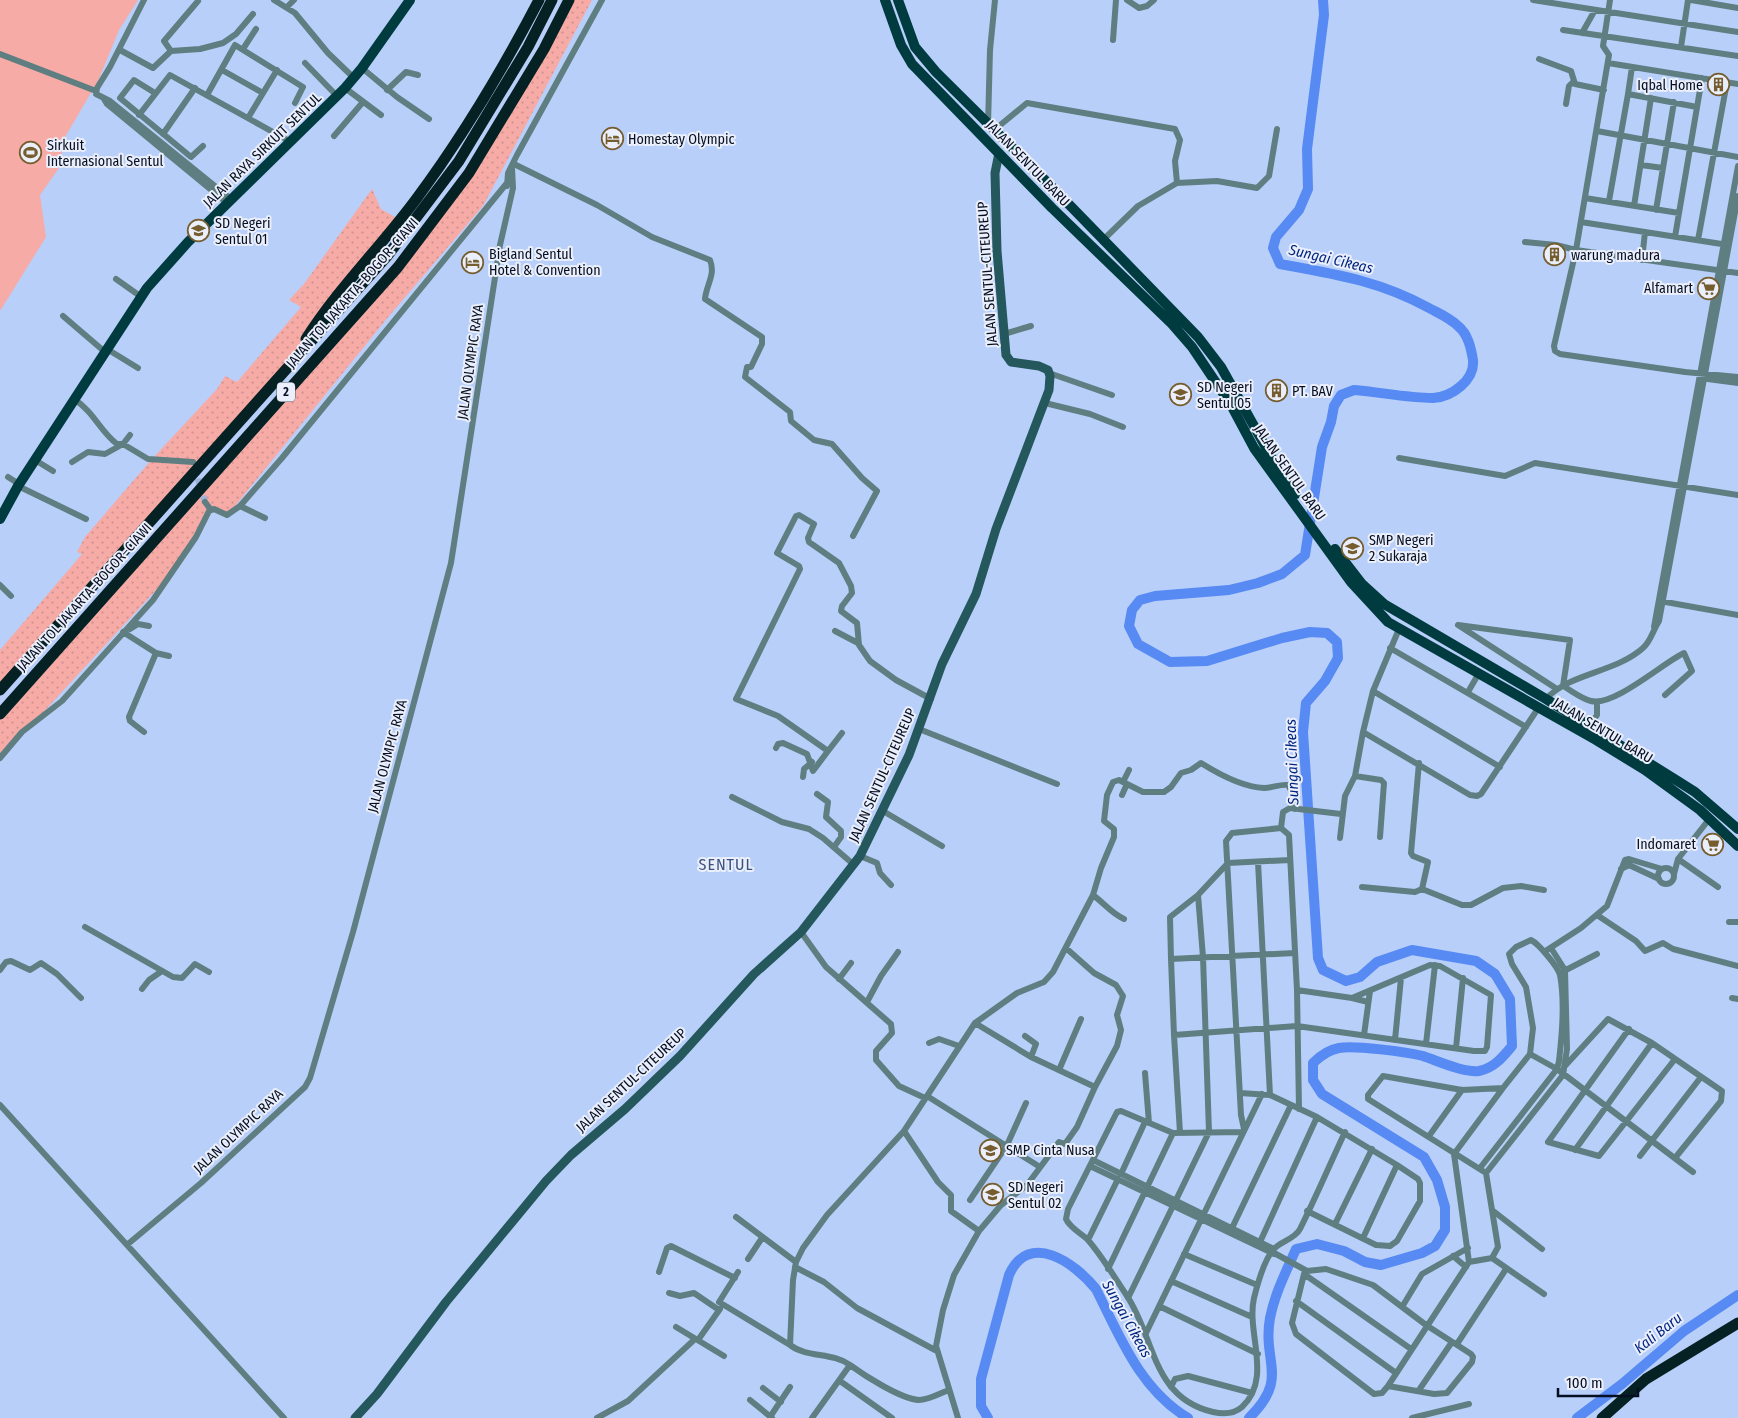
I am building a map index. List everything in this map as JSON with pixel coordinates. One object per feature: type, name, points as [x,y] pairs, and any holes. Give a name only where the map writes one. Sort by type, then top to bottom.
[{"type":"highway","points":[[484,97],[530,0]]},
{"type":"highway","points":[[288,368],[328,305],[417,198],[484,97],[539,0]]},
{"type":"highway","name":"JALAN TOL JAKARTA–BOGOR–CIAWI","points":[[0,690],[388,255],[459,161],[523,55],[552,0]]},
{"type":"highway","name":"JALAN TOL JAKARTA–BOGOR–CIAWI","points":[[0,714],[398,267],[470,173],[530,73],[569,0]]},
{"type":"highway","points":[[1602,1418],[1646,1379],[1738,1323]]},
{"type":"highway","points":[[1612,1418],[1651,1384],[1738,1332]]},
{"type":"main road","name":"JALAN SENTUL BARU","points":[[885,0],[906,55],[1041,198],[1172,324],[1192,347],[1231,405],[1254,448],[1280,477],[1361,595],[1388,622],[1480,674],[1589,726],[1598,736]]},
{"type":"main road","name":"JALAN SENTUL BARU","points":[[898,0],[919,53],[1198,337],[1234,389],[1280,477]]},
{"type":"main road","name":"JALAN RAYA SIRKUIT SENTUL","points":[[0,519],[19,485],[140,296],[177,254],[229,201],[345,88],[362,68],[408,1]]},
{"type":"main road","points":[[1041,198],[1053,188]]},
{"type":"main road","points":[[1052,208],[1064,199]]},
{"type":"main road","name":"JALAN SENTUL BARU","points":[[1333,552],[1362,584],[1384,604],[1492,668],[1543,703],[1646,767],[1710,818],[1738,846]]},
{"type":"main road","points":[[1480,674],[1481,662]]},
{"type":"main road","points":[[1480,674],[1492,668]]},
{"type":"main road","name":"JALAN SENTUL BARU","points":[[1646,767],[1695,792],[1738,829]]},
{"type":"street","points":[[96,91],[120,50],[144,0]]},
{"type":"street","points":[[274,0],[287,8],[307,26],[328,53],[354,78]]},
{"type":"street","points":[[287,8],[294,0]]},
{"type":"street","name":"JALAN OLYMPIC RAYA","points":[[507,183],[508,173],[602,0]]},
{"type":"street","points":[[991,128],[990,50],[994,0]]},
{"type":"street","points":[[1113,40],[1116,0]]},
{"type":"street","points":[[1127,0],[1139,8],[1147,6],[1154,0]]},
{"type":"street","points":[[1534,0],[1738,32]]},
{"type":"street","points":[[1610,0],[1603,46],[1609,53],[1604,90],[1576,250],[1554,346],[1555,351],[1560,354],[1685,372],[1738,383]]},
{"type":"street","points":[[1681,47],[1689,0],[1738,8]]},
{"type":"street","points":[[171,51],[164,42],[198,1]]},
{"type":"street","points":[[1582,33],[1595,10]]},
{"type":"street","points":[[120,50],[153,68],[171,51],[200,49],[223,43],[236,34],[253,14]]},
{"type":"street","points":[[243,49],[256,29]]},
{"type":"street","points":[[1563,30],[1738,56]]},
{"type":"street","points":[[207,95],[222,70],[233,46],[243,49],[303,87],[295,103]]},
{"type":"street","points":[[0,54],[96,91],[96,94],[104,100],[110,101],[229,201]]},
{"type":"street","points":[[1539,59],[1571,71],[1573,82]]},
{"type":"street","points":[[305,63],[337,96]]},
{"type":"street","points":[[1608,63],[1738,84]]},
{"type":"street","points":[[1609,202],[1632,67]]},
{"type":"street","points":[[362,68],[387,90],[429,119]]},
{"type":"street","points":[[222,70],[263,93]]},
{"type":"street","points":[[248,118],[277,70]]},
{"type":"street","points":[[387,90],[406,72],[418,75]]},
{"type":"street","points":[[139,116],[170,75],[291,142]]},
{"type":"street","points":[[1675,236],[1702,78]]},
{"type":"street","points":[[155,93],[134,80],[120,96],[121,101],[191,157],[203,146]]},
{"type":"street","points":[[1573,82],[1604,90]]},
{"type":"street","points":[[1566,104],[1569,86],[1573,82]]},
{"type":"street","points":[[1698,240],[1727,82]]},
{"type":"street","points":[[163,134],[195,88]]},
{"type":"street","points":[[345,88],[381,115]]},
{"type":"street","points":[[1628,94],[1697,106]]},
{"type":"street","points":[[1634,206],[1651,98]]},
{"type":"street","points":[[334,136],[363,102]]},
{"type":"street","points":[[1656,210],[1674,102]]},
{"type":"street","points":[[991,128],[1027,103],[1175,129],[1180,140],[1175,161],[1177,183]]},
{"type":"street","points":[[1102,241],[1138,206],[1177,183],[1216,181],[1257,188],[1268,176],[1277,128]]},
{"type":"street","points":[[1597,131],[1738,157]]},
{"type":"street","name":"JALAN SENTUL-CITEUREUP","points":[[357,1418],[446,1302],[546,1181],[571,1155],[625,1108],[680,1056],[754,974],[801,932],[860,856],[883,811],[919,729],[942,664],[976,594],[996,529],[1046,403],[1049,390],[1049,373],[1045,368],[1018,364],[1008,359],[1004,334],[996,233],[995,173],[999,153]]},
{"type":"street","points":[[1641,165],[1662,168]]},
{"type":"street","points":[[513,166],[597,205],[652,238],[710,260],[712,276],[705,299],[762,337],[762,344],[751,367],[747,367],[745,377],[790,412],[791,421],[807,436],[832,444],[862,478],[877,491],[854,536]]},
{"type":"street","name":"JALAN OLYMPIC RAYA","points":[[128,1244],[201,1183],[305,1087],[310,1078],[353,932],[447,578],[470,447],[500,245],[513,188],[513,166]]},
{"type":"street","points":[[1728,236],[1738,166]]},
{"type":"street","points":[[507,183],[511,194]]},
{"type":"street","points":[[205,502],[210,510],[227,515],[240,506],[288,451],[507,183]]},
{"type":"street","points":[[1363,732],[1419,763],[1470,795],[1477,796],[1481,794],[1543,703],[1560,687],[1611,668],[1646,646],[1654,628],[1660,601],[1726,245],[1738,196]]},
{"type":"street","points":[[1585,198],[1679,213]]},
{"type":"street","points":[[1581,222],[1726,245]]},
{"type":"street","points":[[1642,260],[1645,232]]},
{"type":"street","points":[[1728,236],[1738,238]]},
{"type":"street","points":[[1525,242],[1738,273]]},
{"type":"street","points":[[116,279],[140,296]]},
{"type":"street","points":[[63,316],[106,350],[138,368]]},
{"type":"street","points":[[1004,334],[1031,326]]},
{"type":"street","points":[[1049,373],[1112,395]]},
{"type":"street","points":[[1703,375],[1738,377]]},
{"type":"street","points":[[74,399],[91,412],[113,441],[123,444],[148,459],[193,462]]},
{"type":"street","points":[[1046,403],[1090,414],[1124,427]]},
{"type":"street","points":[[72,462],[88,452],[105,454],[123,444],[130,435]]},
{"type":"street","points":[[1399,458],[1505,476],[1535,463],[1738,495]]},
{"type":"street","points":[[35,460],[53,470]]},
{"type":"street","points":[[8,477],[19,485],[86,520]]},
{"type":"street","points":[[240,506],[265,518]]},
{"type":"street","points":[[0,758],[22,732],[62,701],[125,634],[153,600],[196,537],[210,510]]},
{"type":"street","points":[[828,751],[778,716],[736,699],[800,569],[799,566],[777,553],[796,516],[799,515],[812,522],[814,526],[809,541],[839,563],[852,588],[841,609],[844,614],[857,623],[858,643],[863,654],[881,670],[931,699]]},
{"type":"street","points":[[0,585],[11,596]]},
{"type":"street","points":[[1660,601],[1738,615]]},
{"type":"street","points":[[125,634],[136,624],[150,626]]},
{"type":"street","points":[[1560,687],[1570,640],[1458,625],[1560,687],[1589,701],[1597,702],[1642,682],[1684,653],[1692,671],[1665,695]]},
{"type":"street","points":[[1340,838],[1341,814],[1346,790],[1355,776],[1373,691],[1399,628]]},
{"type":"street","points":[[835,631],[858,643]]},
{"type":"street","points":[[125,634],[156,653],[169,656]]},
{"type":"street","points":[[1390,648],[1526,727]]},
{"type":"street","points":[[144,732],[130,721],[129,717],[156,653]]},
{"type":"street","points":[[1468,692],[1480,674]]},
{"type":"street","points":[[1373,691],[1500,767]]},
{"type":"street","points":[[1589,726],[1597,714],[1597,702]]},
{"type":"street","points":[[919,729],[1057,784]]},
{"type":"street","points":[[776,748],[780,743],[785,743],[808,754],[814,771],[842,734]]},
{"type":"street","points":[[804,777],[804,770],[812,762]]},
{"type":"street","points":[[790,1345],[796,1265],[803,1248],[827,1215],[904,1131],[975,1023],[1016,993],[1044,982],[1067,950],[1093,896],[1101,868],[1115,834],[1113,827],[1104,821],[1107,795],[1113,782],[1119,780],[1143,792],[1167,791],[1181,773],[1191,770],[1200,763],[1220,774],[1253,786],[1273,788],[1288,785],[1292,792],[1296,809]]},
{"type":"street","points":[[1419,763],[1411,853],[1413,856],[1428,860],[1422,889]]},
{"type":"street","points":[[1122,794],[1129,770]]},
{"type":"street","points":[[1355,776],[1384,783],[1380,837]]},
{"type":"street","points":[[817,794],[828,802],[825,815],[842,833],[834,847]]},
{"type":"street","points":[[732,797],[782,822],[809,829],[853,864]]},
{"type":"street","points":[[1281,828],[1282,812],[1296,809],[1341,814]]},
{"type":"street","points":[[883,811],[942,846]]},
{"type":"street","points":[[1659,879],[1659,873],[1678,859],[1710,818]]},
{"type":"street","points":[[1244,1131],[1240,1093],[1226,841],[1228,835],[1237,832],[1281,828],[1289,835],[1297,990],[1299,1109]]},
{"type":"street","points":[[860,856],[877,863],[880,873],[892,885]]},
{"type":"street","points":[[1543,951],[1551,948],[1607,906],[1613,896],[1625,860],[1629,859],[1670,869],[1674,874]]},
{"type":"street","points":[[1621,869],[1629,866],[1668,883],[1672,880],[1678,859]]},
{"type":"street","points":[[1678,859],[1718,888]]},
{"type":"street","points":[[1108,1269],[1146,1189],[1176,1133],[1170,917],[1198,895],[1228,863],[1290,860]]},
{"type":"street","points":[[1258,862],[1270,1095]]},
{"type":"street","points":[[1362,887],[1408,892],[1422,889],[1462,906],[1471,906],[1502,888],[1522,886],[1544,890]]},
{"type":"street","points":[[1128,1298],[1210,1132],[1203,958],[1198,895]]},
{"type":"street","points":[[1093,896],[1107,905],[1110,911],[1124,919]]},
{"type":"street","points":[[1597,915],[1636,941],[1643,951],[1646,952],[1663,943],[1673,949],[1738,966]]},
{"type":"street","points":[[1728,922],[1738,922]]},
{"type":"street","points":[[85,927],[162,971],[180,978],[195,964],[209,972]]},
{"type":"street","points":[[801,932],[823,964],[893,1026],[892,1033],[876,1051],[876,1060],[899,1086],[926,1097],[1040,1167]]},
{"type":"street","points":[[1304,1271],[1292,1323],[1296,1334],[1374,1394],[1382,1393],[1468,1264],[1468,1248],[1454,1154],[1502,1088],[1530,1054],[1533,1028],[1528,994],[1509,954],[1527,940],[1533,941],[1562,972],[1561,1046],[1557,1069],[1483,1170]]},
{"type":"street","points":[[1483,1170],[1563,1075],[1567,1049],[1562,972],[1551,948]]},
{"type":"street","points":[[958,1418],[935,1350],[943,1310],[953,1280],[979,1231],[1001,1205],[1027,1185],[1059,1142],[1065,1144],[1077,1127],[1117,1046],[1121,1030],[1117,1015],[1123,994],[1116,985],[1094,973],[1067,950]]},
{"type":"street","points":[[868,1002],[881,976],[898,952]]},
{"type":"street","points":[[1171,959],[1295,953]]},
{"type":"street","points":[[1562,972],[1597,954]]},
{"type":"street","points":[[0,970],[6,962],[11,961],[30,970],[41,963],[57,974],[81,998]]},
{"type":"street","points":[[839,978],[851,963]]},
{"type":"street","points":[[1174,1035],[1297,1026],[1482,1052],[1487,1047],[1491,995],[1464,978],[1435,965],[1352,998]]},
{"type":"street","points":[[1426,1044],[1435,965]]},
{"type":"street","points":[[142,989],[148,980],[162,971]]},
{"type":"street","points":[[1395,1040],[1401,978]]},
{"type":"street","points":[[1456,1048],[1464,978]]},
{"type":"street","points":[[1297,990],[1368,1002]]},
{"type":"street","points":[[1364,1035],[1370,991]]},
{"type":"street","points":[[1059,1070],[1081,1019]]},
{"type":"street","points":[[1564,1067],[1606,1019],[1629,1029],[1652,1043],[1722,1091],[1721,1101],[1674,1158]]},
{"type":"street","points":[[975,1023],[1031,1057],[1095,1088]]},
{"type":"street","points":[[1629,1029],[1548,1142],[1599,1156],[1675,1059]]},
{"type":"street","points":[[1025,1036],[1036,1044],[1031,1057]]},
{"type":"street","points":[[928,1043],[939,1039],[959,1046]]},
{"type":"street","points":[[1575,1150],[1652,1043]]},
{"type":"street","points":[[1567,1049],[1577,1052]]},
{"type":"street","points":[[1530,1054],[1557,1069],[1585,1089],[1694,1172]]},
{"type":"street","points":[[1088,1240],[1147,1123],[1145,1073]]},
{"type":"street","points":[[1453,1256],[1468,1264],[1492,1258],[1498,1247],[1483,1170],[1454,1154],[1429,1136],[1368,1099],[1368,1095],[1379,1078],[1383,1076],[1462,1090],[1502,1088]]},
{"type":"street","points":[[1640,1156],[1701,1077]]},
{"type":"street","points":[[1429,1136],[1462,1090]]},
{"type":"street","points":[[1240,1093],[1270,1095],[1346,1132],[1418,1179],[1422,1192],[1420,1201],[1395,1243],[1390,1246],[1376,1245],[1307,1211]]},
{"type":"street","points":[[1146,1333],[1262,1094]]},
{"type":"street","points":[[0,1104],[284,1418]]},
{"type":"street","points":[[970,1200],[1007,1145],[1026,1104]]},
{"type":"street","points":[[1232,1228],[1291,1105]]},
{"type":"street","points":[[1244,1131],[1176,1133],[1147,1123],[1122,1111],[1117,1112],[1068,1209],[1066,1219],[1088,1240],[1128,1298],[1146,1333],[1157,1367],[1171,1387],[1186,1401],[1215,1412],[1234,1412],[1242,1407],[1255,1387],[1258,1354],[1252,1317],[1257,1285],[1274,1252],[1297,1233],[1346,1132]]},
{"type":"street","points":[[1260,1242],[1317,1117]]},
{"type":"street","points":[[904,1131],[938,1182],[952,1195],[951,1211],[979,1231]]},
{"type":"street","points":[[1335,1224],[1372,1149]]},
{"type":"street","points":[[1092,1163],[1274,1252]]},
{"type":"street","points":[[1363,1238],[1397,1165]]},
{"type":"street","points":[[1492,1210],[1542,1249]]},
{"type":"street","points":[[736,1217],[796,1265],[824,1282],[857,1308],[935,1350]]},
{"type":"street","points":[[1202,1217],[1232,1228],[1260,1242],[1304,1271],[1411,1349]]},
{"type":"street","points":[[748,1259],[762,1238]]},
{"type":"street","points":[[659,1272],[667,1248],[671,1246],[737,1275],[719,1302],[721,1308]]},
{"type":"street","points":[[1402,1307],[1422,1274],[1468,1248]]},
{"type":"street","points":[[1184,1254],[1257,1285]]},
{"type":"street","points":[[1492,1258],[1544,1294]]},
{"type":"street","points":[[1304,1271],[1326,1269],[1353,1277],[1373,1286],[1473,1358],[1459,1381],[1448,1393],[1442,1395],[1388,1386]]},
{"type":"street","points":[[1420,1390],[1506,1269]]},
{"type":"street","points":[[1171,1281],[1252,1317]]},
{"type":"street","points":[[669,1293],[680,1296],[694,1292],[790,1345],[799,1349],[840,1358],[876,1383],[916,1400],[925,1399],[949,1390]]},
{"type":"street","points":[[1296,1301],[1396,1373]]},
{"type":"street","points":[[1159,1306],[1258,1354]]},
{"type":"street","points":[[597,1418],[628,1401],[696,1340],[721,1308]]},
{"type":"street","points":[[676,1327],[724,1356]]},
{"type":"street","points":[[812,1418],[850,1365]]},
{"type":"street","points":[[1171,1387],[1175,1379],[1188,1376],[1252,1393]]},
{"type":"street","points":[[840,1381],[892,1418]]},
{"type":"street","points":[[750,1400],[771,1417],[790,1386]]},
{"type":"street","points":[[764,1388],[781,1402]]},
{"type":"street","points":[[1412,1418],[1440,1413],[1469,1404]]},
{"type":"shaded area","name":"Sirkuit Internasional Sentul","points":[[0,0],[138,0],[119,30],[98,81],[65,137],[59,168],[40,195],[46,237],[0,311]]},
{"type":"shaded area","points":[[569,0],[592,0],[483,206],[389,316],[227,516],[214,509],[170,575],[0,759],[0,714],[445,205]]},
{"type":"shaded area","points":[[372,189],[381,209],[400,220],[288,368],[0,690],[0,650],[82,554],[77,552],[85,537],[152,459],[217,389],[225,376],[237,382],[301,307],[289,300],[304,284]]},
{"type":"waterway","name":"Sungai Cikeas","points":[[1249,1418],[1261,1404],[1272,1381],[1268,1334],[1270,1318],[1278,1291],[1296,1249],[1317,1244],[1344,1251],[1365,1262],[1381,1265],[1422,1253],[1435,1246],[1445,1230],[1445,1207],[1437,1180],[1424,1157],[1322,1094],[1313,1080],[1313,1063],[1331,1050],[1356,1047],[1415,1054],[1459,1068],[1479,1071],[1494,1065],[1512,1046],[1510,999],[1495,974],[1476,961],[1412,950],[1377,962],[1360,977],[1346,981],[1323,970],[1318,958],[1303,732],[1306,703],[1325,681],[1338,658],[1337,642],[1327,633],[1310,632],[1282,638],[1207,661],[1170,662],[1138,644],[1129,626],[1132,610],[1140,600],[1155,596],[1229,590],[1258,583],[1282,574],[1305,555],[1322,447],[1331,422],[1334,406],[1341,395],[1354,390],[1413,397],[1440,397],[1455,391],[1461,386],[1466,381],[1473,367],[1467,337],[1448,318],[1411,299],[1375,285],[1338,275],[1280,264],[1273,248],[1276,237],[1299,210],[1308,189],[1307,149],[1324,15],[1323,0]]},
{"type":"waterway","name":"Sungai Cikeas","points":[[988,1418],[981,1406],[981,1379],[1009,1275],[1018,1262],[1028,1255],[1040,1253],[1052,1255],[1065,1261],[1096,1289],[1123,1343],[1144,1377],[1171,1406],[1188,1418]]},
{"type":"waterway","name":"Kali Baru","points":[[1577,1418],[1622,1384],[1684,1331],[1738,1295]]},
{"type":"tunnel","points":[[195,470],[205,502]]},
{"type":"place","name":"Iqbal Home","points":[[1719,85]]},
{"type":"place","name":"Homestay Olympic","points":[[612,139]]},
{"type":"place","name":"Sirkuit Internasional Sentul","points":[[31,153]]},
{"type":"place","name":"SD Negeri Sentul 01","points":[[199,231]]},
{"type":"place","name":"warung madura","points":[[1555,255]]},
{"type":"place","name":"Bigland Sentul Hotel & Convention","points":[[473,262]]},
{"type":"place","name":"Alfamart","points":[[1709,288]]},
{"type":"place","name":"PT. BAV","points":[[1276,391]]},
{"type":"place","name":"SD Negeri Sentul 05","points":[[1181,395]]},
{"type":"place","name":"SMP Negeri 2 Sukaraja","points":[[1353,548]]},
{"type":"place","name":"Indomaret","points":[[1712,844]]},
{"type":"place","name":"SMP Cinta Nusa","points":[[990,1150]]},
{"type":"place","name":"SD Negeri Sentul 02","points":[[992,1195]]},
{"type":"district","name":"SENTUL","points":[[726,864]]}]
